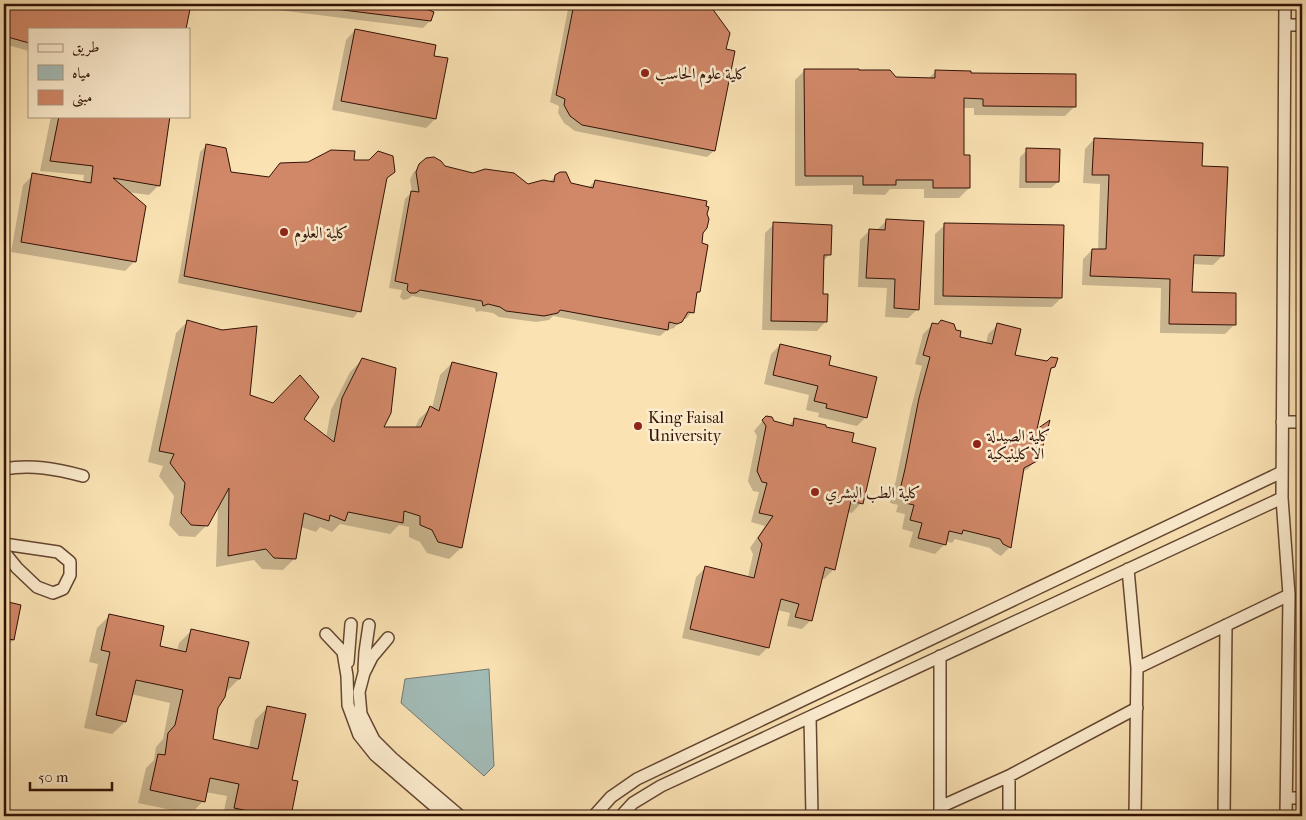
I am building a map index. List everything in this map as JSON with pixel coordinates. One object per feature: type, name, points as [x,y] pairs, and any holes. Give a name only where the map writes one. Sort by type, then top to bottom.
[{"type":"street","points":[[1285,4],[1282,498],[1289,595],[1286,816]]},
{"type":"street","points":[[1284,26],[1302,25]]},
{"type":"street","points":[[1282,422],[1302,422]]},
{"type":"street","points":[[4,469],[38,467],[58,469],[83,476]]},
{"type":"street","points":[[594,816],[612,797],[637,779],[659,768],[1282,472]]},
{"type":"street","points":[[621,816],[633,802],[661,786],[1282,498]]},
{"type":"street","points":[[4,544],[58,552],[70,562],[70,574],[63,589],[53,593],[37,587],[16,568],[4,552]]},
{"type":"street","points":[[1128,569],[1137,668],[1135,816]]},
{"type":"street","points":[[1137,668],[1289,595]]},
{"type":"street","points":[[350,624],[347,673],[348,705],[359,735],[375,755],[446,816]]},
{"type":"street","points":[[364,673],[368,625]]},
{"type":"street","points":[[1224,816],[1226,625]]},
{"type":"street","points":[[326,634],[343,652],[347,673]]},
{"type":"street","points":[[388,638],[372,657],[364,673],[359,692],[361,714],[374,740],[392,758],[460,816]]},
{"type":"street","points":[[940,656],[940,812],[1137,708]]},
{"type":"street","points":[[810,716],[812,816]]},
{"type":"street","points":[[1009,776],[1009,816]]},
{"type":"street","points":[[1287,798],[1302,798]]},
{"type":"water","points":[[489,669],[494,766],[484,776],[401,703],[405,679]]},
{"type":"building","points":[[4,4],[191,4],[186,28],[28,28],[28,43],[4,36]]},
{"type":"building","points":[[335,4],[425,4],[424,8],[434,12],[431,21],[335,9]]},
{"type":"building","name":"كلية علوم الحاسب","points":[[574,4],[709,4],[730,33],[726,49],[735,51],[715,151],[582,125],[570,116],[564,105],[565,99],[556,95]]},
{"type":"building","points":[[355,29],[436,45],[434,56],[448,58],[436,119],[341,101]]},
{"type":"building","points":[[804,69],[890,70],[896,77],[935,78],[935,70],[971,71],[971,73],[1076,74],[1076,107],[983,106],[983,99],[964,98],[964,155],[970,155],[970,188],[933,188],[933,180],[896,180],[896,185],[863,185],[863,176],[805,176]]},
{"type":"building","points":[[59,118],[170,118],[160,186],[113,178],[146,206],[136,262],[21,242],[32,173],[91,183],[93,166],[50,161]]},
{"type":"building","points":[[1094,138],[1203,143],[1202,166],[1228,167],[1224,256],[1194,255],[1192,292],[1236,293],[1236,325],[1169,324],[1170,279],[1090,276],[1092,249],[1106,249],[1109,175],[1092,175]]},
{"type":"building","name":"كلية العلوم","points":[[206,144],[226,148],[231,172],[269,177],[280,163],[308,162],[331,150],[355,151],[354,160],[369,160],[378,151],[393,156],[395,172],[387,178],[361,312],[184,276]]},
{"type":"building","points":[[1026,148],[1060,149],[1059,182],[1026,182]]},
{"type":"building","points":[[434,157],[445,166],[473,173],[485,169],[514,173],[528,184],[543,180],[554,182],[555,175],[560,172],[566,172],[571,183],[593,188],[595,180],[707,201],[706,206],[709,207],[707,214],[709,219],[707,228],[703,233],[702,243],[708,245],[700,292],[697,292],[694,313],[688,312],[682,322],[677,324],[669,322],[668,330],[560,310],[558,313],[544,316],[506,311],[500,307],[488,304],[483,306],[482,301],[420,290],[416,293],[410,293],[407,290],[408,284],[395,281],[411,191],[419,192],[416,172],[419,164],[426,158]]},
{"type":"building","points":[[886,219],[924,221],[919,310],[894,308],[895,279],[866,278],[869,229],[885,230]]},
{"type":"building","points":[[773,222],[832,225],[831,255],[824,255],[823,294],[828,294],[827,322],[771,321]]},
{"type":"building","points":[[944,223],[1064,225],[1062,298],[943,296]]},
{"type":"building","points":[[187,320],[222,330],[257,326],[250,395],[273,403],[300,375],[319,397],[304,419],[334,442],[342,398],[362,358],[396,368],[391,413],[384,427],[421,427],[430,406],[439,411],[452,362],[497,373],[462,548],[438,542],[432,530],[420,525],[420,516],[404,511],[403,523],[348,512],[345,521],[330,515],[329,521],[304,513],[296,559],[274,558],[266,549],[228,556],[229,488],[208,526],[191,525],[181,513],[185,483],[170,463],[174,454],[159,451]]},
{"type":"building","name":"كلية الصيدلة الاكلينيكية","points":[[941,320],[954,324],[956,330],[961,331],[960,337],[992,344],[997,323],[1021,329],[1015,355],[1047,361],[1051,357],[1058,358],[1055,367],[1051,368],[1037,429],[1050,420],[1039,460],[1024,468],[1011,548],[1003,544],[1000,539],[963,530],[962,534],[949,531],[946,545],[918,538],[922,523],[910,520],[914,505],[905,503],[907,496],[899,494],[919,398],[930,357],[923,355],[932,323],[938,324]]},
{"type":"building","points":[[780,344],[831,356],[829,365],[877,377],[867,418],[826,408],[827,404],[814,401],[818,386],[773,375]]},
{"type":"building","name":"كلية الطب البشري","points":[[766,416],[772,417],[774,421],[793,426],[794,418],[854,433],[852,442],[876,448],[863,504],[851,501],[835,570],[825,567],[812,621],[795,617],[799,604],[781,599],[769,648],[690,629],[705,566],[754,578],[762,544],[758,538],[773,516],[759,513],[767,483],[762,482],[757,471],[766,426],[762,420]]},
{"type":"building","points":[[4,601],[21,605],[14,640],[4,638]]},
{"type":"building","points":[[109,614],[164,626],[160,646],[186,652],[191,629],[249,642],[240,679],[229,677],[225,697],[218,708],[213,739],[258,749],[267,706],[306,714],[292,780],[298,781],[291,816],[272,816],[234,808],[239,784],[210,778],[205,802],[150,790],[158,754],[165,755],[168,733],[175,725],[183,690],[136,680],[126,722],[96,715],[110,652],[101,650]]},
{"type":"place","name":"كلية علوم الحاسب","points":[[645,73]]},
{"type":"place","name":"كلية العلوم","points":[[284,232]]},
{"type":"place","name":"King Faisal University","points":[[638,426]]},
{"type":"place","name":"كلية الصيدلة الاكلينيكية","points":[[977,444]]},
{"type":"place","name":"كلية الطب البشري","points":[[815,492]]}]
